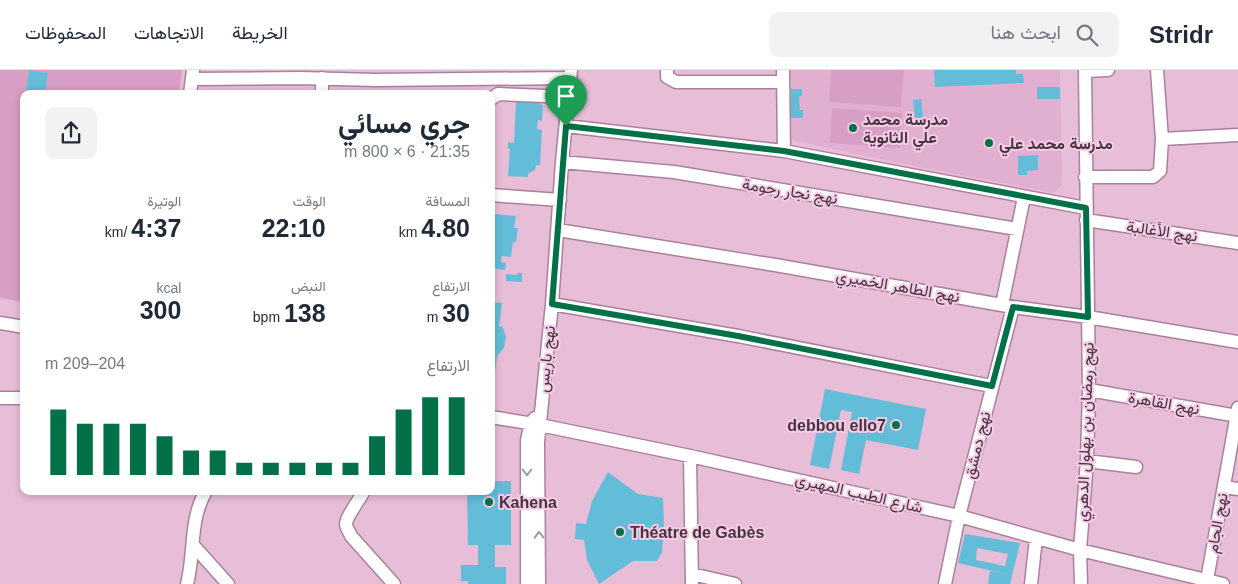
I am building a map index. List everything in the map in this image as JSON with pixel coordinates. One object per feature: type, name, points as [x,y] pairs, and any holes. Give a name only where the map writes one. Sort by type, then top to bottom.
[{"type":"street","points":[[667,70],[668,77],[676,82],[783,76],[784,151]]},
{"type":"street","points":[[1085,70],[1108,70]]},
{"type":"street","name":"نهج رمضان بن بهلول الدهري","points":[[1081,584],[1080,550],[1087,461],[1089,390],[1085,70]]},
{"type":"street","points":[[1085,177],[1156,176],[1160,171],[1162,139],[1157,70]]},
{"type":"street","points":[[190,90],[192,74],[300,74],[322,78],[376,75],[571,74]]},
{"type":"street","name":"نهج باريس","points":[[527,584],[527,440],[541,408],[552,304],[562,162],[571,74]]},
{"type":"street","points":[[322,78],[322,90]]},
{"type":"street","points":[[495,96],[498,94],[569,96]]},
{"type":"street","name":"نهج الأغالبة","points":[[566,126],[784,151],[1024,197],[1086,214],[1238,243]]},
{"type":"street","points":[[1162,139],[1238,135]]},
{"type":"street","name":"نهج نجار رحومة","points":[[562,162],[674,172],[1017,229]]},
{"type":"street","points":[[495,195],[560,200]]},
{"type":"street","name":"نهج دمشق","points":[[945,584],[959,516],[992,386],[1007,306],[1017,229],[1024,197]]},
{"type":"street","name":"نهج الطاهر الخميري","points":[[558,230],[771,264],[1007,306],[1088,317],[1238,342]]},
{"type":"street","points":[[552,304],[738,336],[992,386]]},
{"type":"street","points":[[0,323],[20,326]]},
{"type":"street","name":"نهج القاهرة","points":[[1089,390],[1238,413]]},
{"type":"street","points":[[0,398],[20,398]]},
{"type":"street","name":"نهج الجام","points":[[1207,580],[1238,413]]},
{"type":"street","name":"شارع الطيب المهيري","points":[[495,418],[690,456],[959,516],[1194,580],[1207,580],[1224,584]]},
{"type":"street","name":"نهج باريس","points":[[535,424],[538,442],[539,584]]},
{"type":"street","points":[[690,456],[692,579],[735,584]]},
{"type":"street","points":[[1087,461],[1136,467]]},
{"type":"street","points":[[1224,487],[1238,489]]},
{"type":"street","points":[[187,584],[192,568],[198,508],[204,495]]},
{"type":"street","points":[[362,495],[346,524],[347,528],[351,536],[394,584]]},
{"type":"street","points":[[1031,584],[1036,538]]},
{"type":"street","points":[[193,545],[228,584]]},
{"type":"shaded area","points":[[0,70],[182,70],[180,90],[20,90],[20,301],[0,298]]},
{"type":"shaded area","name":"مدرسة محمد علي","points":[[791,70],[1060,70],[1062,185],[1054,193],[795,141],[792,138]]},
{"type":"shaded area","points":[[831,70],[904,70],[901,107],[829,102]]},
{"type":"shaded area","points":[[832,108],[902,113],[900,148],[830,143]]},
{"type":"building","points":[[29,70],[48,73],[46,90],[26,90]]},
{"type":"building","points":[[934,70],[1016,70],[1016,74],[1023,74],[1024,83],[935,87]]},
{"type":"building","points":[[1037,87],[1060,87],[1060,99],[1037,99]]},
{"type":"building","points":[[791,89],[802,89],[802,96],[799,96],[800,110],[803,110],[803,118],[791,118]]},
{"type":"building","points":[[921,99],[923,118],[915,118],[913,100]]},
{"type":"building","points":[[526,100],[536,101],[543,106],[542,121],[538,120],[537,129],[542,130],[540,165],[536,165],[535,170],[528,174],[528,177],[508,176],[510,149],[508,149],[508,142],[514,143],[516,102],[526,102]]},
{"type":"building","points":[[1038,155],[1038,170],[1027,171],[1027,175],[1018,175],[1018,156]]},
{"type":"building","points":[[495,214],[516,216],[514,228],[518,228],[516,242],[513,242],[511,257],[502,256],[501,262],[506,263],[505,270],[495,269]]},
{"type":"building","points":[[517,273],[522,273],[522,282],[506,281],[506,274],[517,275]]},
{"type":"building","points":[[495,302],[502,303],[499,327],[502,326],[506,337],[504,348],[497,356],[495,373]]},
{"type":"building","points":[[825,389],[926,409],[918,450],[866,440],[859,474],[841,470],[852,412],[841,410],[829,469],[810,465]]},
{"type":"building","name":"Théatre de Gabès","points":[[608,472],[638,494],[663,498],[664,527],[662,552],[657,561],[633,561],[599,584],[587,560],[584,540],[575,539],[576,523],[586,524],[592,501]]},
{"type":"building","points":[[495,481],[511,481],[511,545],[495,545],[495,567],[506,567],[506,584],[468,584],[468,581],[461,581],[461,565],[478,565],[478,545],[468,545],[467,495],[495,495]]},
{"type":"building","points":[[965,534],[1020,543],[1010,584],[988,584],[990,571],[1006,574],[958,563]],"holes":[[[977,548],[1008,554],[1005,566],[976,560]]]},
{"type":"place","name":"مدرسة محمد علي الثانوية","points":[[853,128]]},
{"type":"place","name":"مدرسة محمد علي","points":[[989,143]]},
{"type":"place","name":"debbou ello7","points":[[896,425]]},
{"type":"place","name":"Kahena","points":[[489,502]]},
{"type":"place","name":"Théatre de Gabès","points":[[620,532]]},
{"type":"route","points":[[566,126],[784,151],[1086,208],[1088,317],[1013,307],[992,386],[738,336],[552,304],[566,126]]}]
